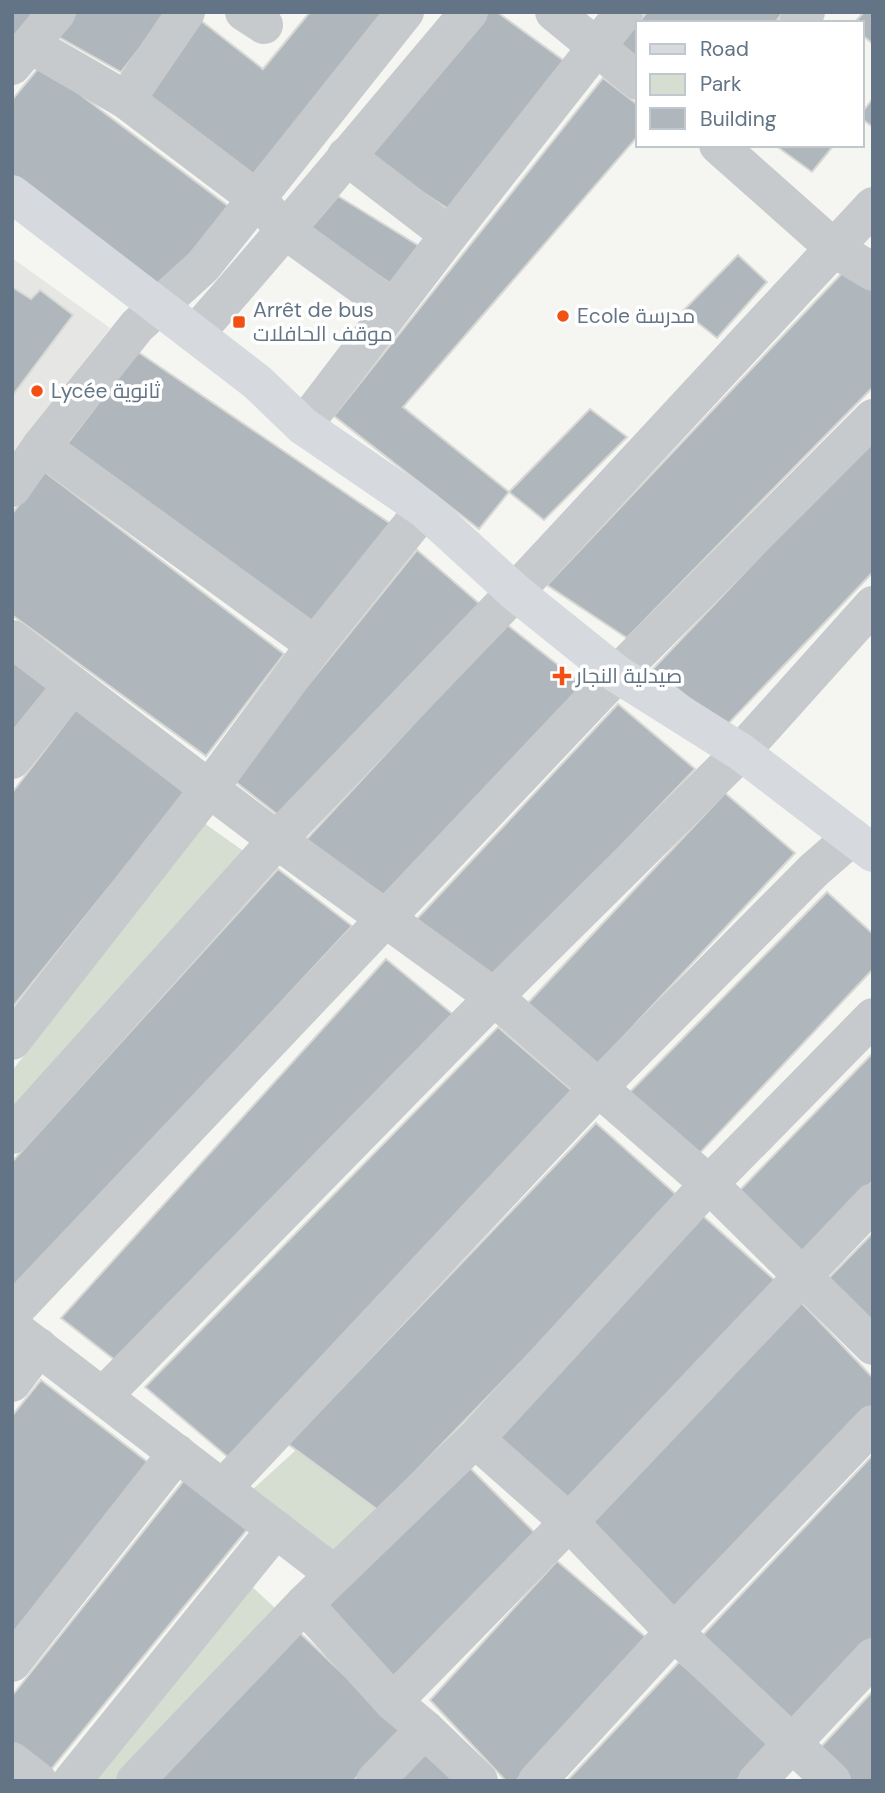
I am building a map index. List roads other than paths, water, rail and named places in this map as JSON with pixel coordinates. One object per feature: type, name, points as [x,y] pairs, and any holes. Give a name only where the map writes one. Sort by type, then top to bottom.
[{"type":"main road","points":[[12,194],[257,382],[303,426],[424,509],[515,592],[617,674],[741,751],[862,845]]},
{"type":"street","points":[[57,12],[22,55],[126,100],[257,199],[286,231],[393,308]]},
{"type":"street","points":[[126,100],[186,12]]},
{"type":"street","points":[[12,488],[41,446],[137,326],[203,266],[405,12]]},
{"type":"street","points":[[195,334],[286,231],[469,12]]},
{"type":"street","points":[[554,12],[636,79]]},
{"type":"street","points":[[303,426],[624,12]]},
{"type":"street","points":[[720,147],[835,249],[873,272]]},
{"type":"street","points":[[346,156],[449,235]]},
{"type":"street","points":[[12,1135],[277,840],[515,592],[873,206]]},
{"type":"street","points":[[12,1313],[617,674],[873,418]]},
{"type":"street","points":[[41,446],[315,646]]},
{"type":"street","points":[[13,1039],[209,789],[315,646],[424,509]]},
{"type":"street","points":[[103,1396],[494,997],[741,751],[873,605]]},
{"type":"street","points":[[12,639],[277,840],[494,997],[709,1184],[873,1346]]},
{"type":"street","points":[[12,760],[72,686]]},
{"type":"street","points":[[223,1488],[598,1088],[814,870],[862,845]]},
{"type":"street","points":[[135,1781],[304,1604],[475,1439],[709,1184],[873,1017]]},
{"type":"street","points":[[393,1702],[569,1522],[873,1202]]},
{"type":"street","points":[[12,1382],[26,1337],[334,1574]]},
{"type":"street","points":[[537,1781],[674,1632],[873,1424]]},
{"type":"street","points":[[475,1439],[569,1522],[674,1632],[832,1781]]},
{"type":"street","points":[[12,1663],[177,1452]]},
{"type":"street","points":[[72,1781],[276,1529]]},
{"type":"street","points":[[304,1604],[393,1702],[479,1781]]},
{"type":"street","points":[[757,1781],[873,1657]]},
{"type":"street","points":[[375,1781],[425,1729]]},
{"type":"street","points":[[12,1760],[38,1781]]},
{"type":"place","name":"Ecole مدرسة","points":[[563,316]]},
{"type":"place","name":"Arrêt de bus موقف الحافلات","points":[[239,322]]},
{"type":"place","name":"Lycée ثانوية","points":[[37,391]]},
{"type":"place","name":"صيدلية النجار","points":[[562,676]]}]
